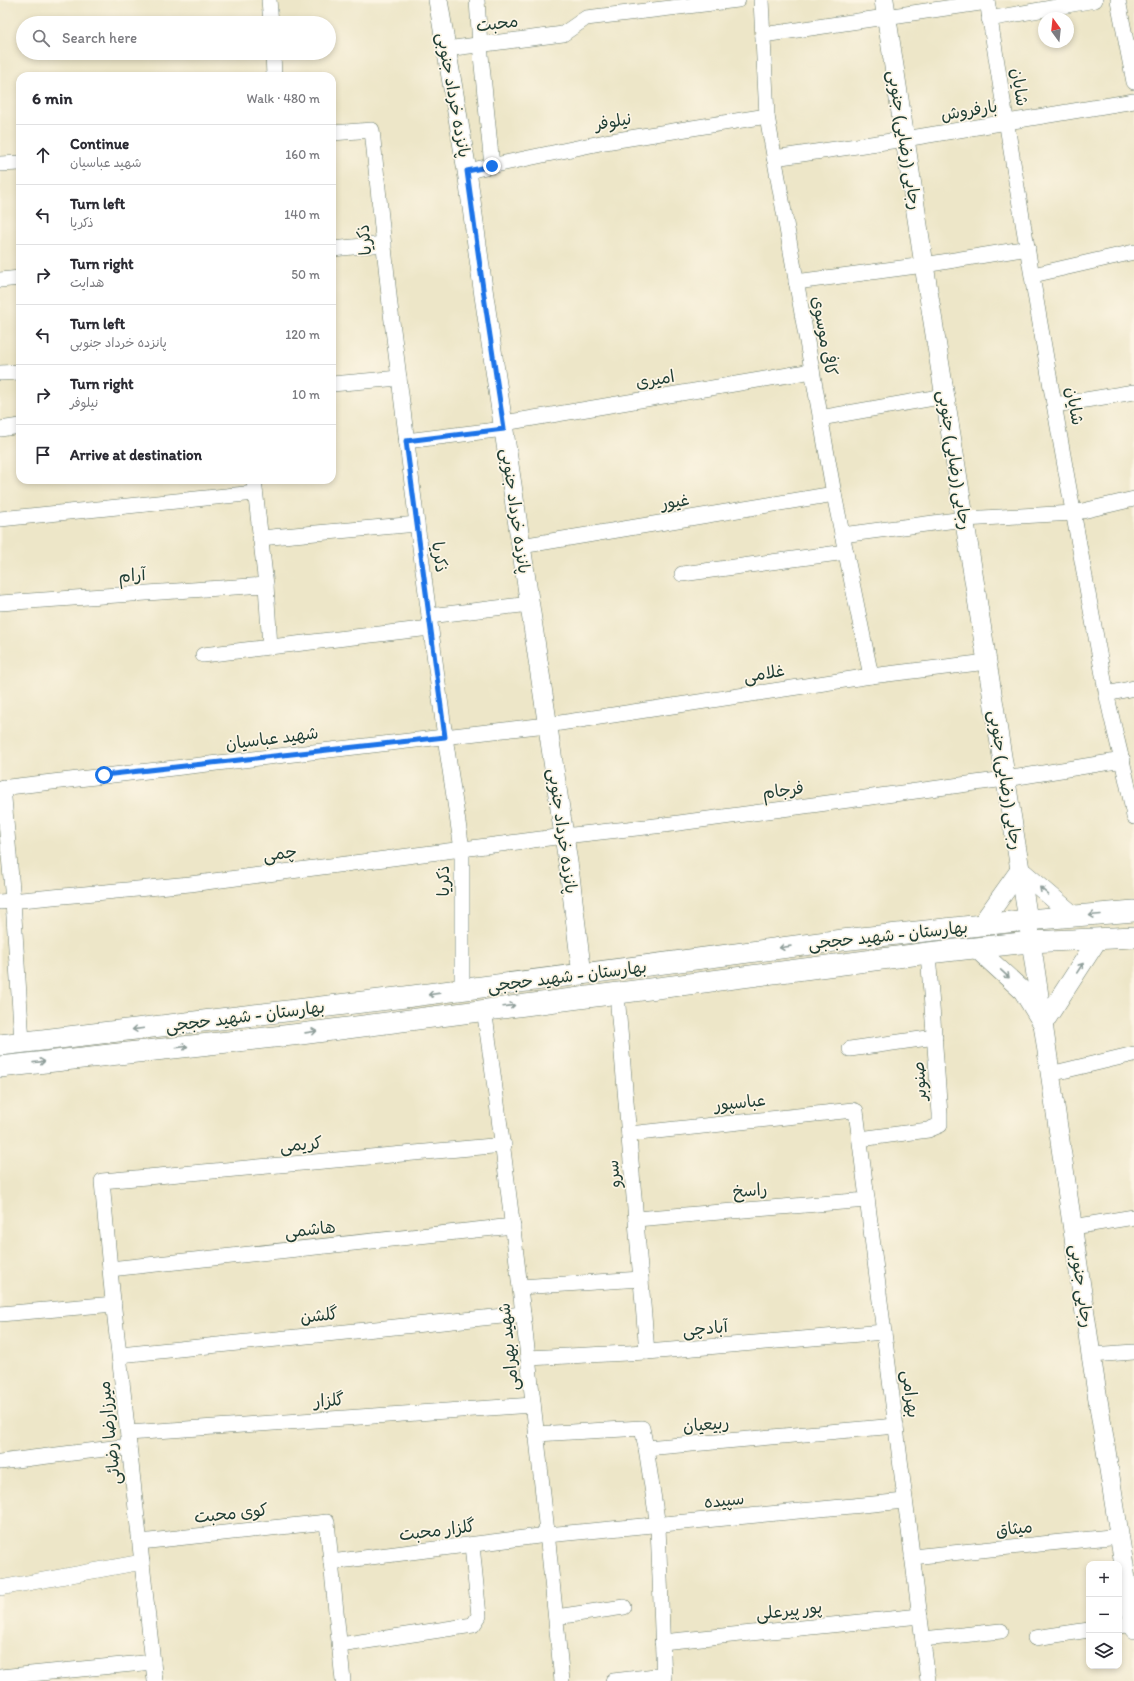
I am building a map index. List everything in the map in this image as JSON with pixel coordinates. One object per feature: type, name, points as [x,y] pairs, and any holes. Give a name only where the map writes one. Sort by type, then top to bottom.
[{"type":"main road","name":"بهارستان - شهید حججی","points":[[0,1045],[462,990],[842,940],[1028,920],[1134,911]]},
{"type":"main road","points":[[1134,915],[1130,924],[1131,930],[1134,931]]},
{"type":"main road","points":[[932,952],[940,947],[941,941],[935,930]]},
{"type":"main road","name":"بهارستان - شهید حججی","points":[[0,1066],[302,1034],[484,1009],[617,994],[932,952],[1030,942],[1134,937]]},
{"type":"main road","points":[[582,975],[585,997]]},
{"type":"street","points":[[269,0],[270,16]]},
{"type":"street","name":"پانزده خرداد جنوبی","points":[[438,0],[467,171],[485,303],[564,836],[582,975]]},
{"type":"street","points":[[477,0],[492,166]]},
{"type":"street","name":"محبت","points":[[446,49],[563,34],[586,18],[738,0]]},
{"type":"street","name":"کافی موسوی","points":[[762,0],[767,116],[834,494],[871,676]]},
{"type":"street","points":[[989,19],[1095,0]]},
{"type":"street","points":[[1118,0],[1130,41],[1134,82]]},
{"type":"street","points":[[763,35],[885,9],[987,1]]},
{"type":"street","name":"شایان","points":[[987,1],[1006,123],[1074,513],[1107,694],[1123,760],[1134,817]]},
{"type":"street","name":"رجایی (رضایی) جنوبی","points":[[885,9],[1028,920],[1030,942]]},
{"type":"street","points":[[273,60],[274,72]]},
{"type":"street","name":"بارفروش","points":[[774,158],[905,139],[1134,102]]},
{"type":"street","name":"نیلوفر","points":[[467,171],[605,142],[767,116]]},
{"type":"street","name":"ذکریا","points":[[336,133],[372,130],[406,441],[445,737],[462,848],[462,990]]},
{"type":"street","points":[[0,164],[16,162]]},
{"type":"street","points":[[336,248],[384,244]]},
{"type":"street","points":[[796,282],[924,265],[1028,248]]},
{"type":"street","points":[[1033,275],[1134,252]]},
{"type":"street","points":[[0,280],[16,278]]},
{"type":"street","name":"امیری","points":[[406,441],[504,426],[812,371]]},
{"type":"street","points":[[0,373],[16,372]]},
{"type":"street","points":[[336,384],[399,378]]},
{"type":"street","points":[[1055,405],[1134,392]]},
{"type":"street","points":[[820,418],[945,396]]},
{"type":"street","points":[[0,429],[16,427]]},
{"type":"street","points":[[0,519],[255,486],[266,585],[270,646]]},
{"type":"street","name":"غیور","points":[[521,546],[834,494]]},
{"type":"street","points":[[842,535],[964,519],[1074,513],[1134,499]]},
{"type":"street","points":[[260,538],[417,524]]},
{"type":"street","points":[[682,574],[846,552]]},
{"type":"street","name":"آرام","points":[[0,604],[266,585]]},
{"type":"street","points":[[203,655],[430,622],[530,604]]},
{"type":"street","name":"غلامی","points":[[547,725],[871,676],[987,662]]},
{"type":"street","points":[[1107,694],[1134,688]]},
{"type":"street","name":"شهید عباسیان","points":[[2,787],[547,725]]},
{"type":"street","name":"فرجام","points":[[564,836],[664,825],[1006,779],[1123,760]]},
{"type":"street","points":[[2,787],[7,902],[22,1042]]},
{"type":"street","name":"چمی","points":[[7,902],[190,884],[564,836]]},
{"type":"street","points":[[981,925],[1020,870],[1074,916]]},
{"type":"street","points":[[976,948],[1023,991],[1043,1024],[1098,939]]},
{"type":"street","name":"رجایی جنوبی","points":[[1030,942],[1074,1227],[1091,1354],[1120,1536],[1129,1626]]},
{"type":"street","name":"صنوبر","points":[[860,1139],[928,1130],[940,1125],[932,952]]},
{"type":"street","name":"سرو","points":[[617,994],[647,1352]]},
{"type":"street","name":"شهید بهرامی","points":[[484,1009],[504,1145],[562,1681]]},
{"type":"street","points":[[850,1049],[935,1037]]},
{"type":"street","points":[[1050,1074],[1134,1054]]},
{"type":"street","name":"عباسپور","points":[[629,1134],[803,1114],[856,1111]]},
{"type":"street","name":"بهرامی","points":[[856,1111],[928,1681]]},
{"type":"street","name":"کریمی","points":[[102,1181],[504,1145]]},
{"type":"street","name":"میرزارضا رضائی","points":[[102,1181],[110,1269],[155,1681]]},
{"type":"street","name":"راسخ","points":[[636,1219],[868,1200]]},
{"type":"street","points":[[1074,1227],[1134,1217]]},
{"type":"street","name":"هاشمی","points":[[110,1269],[513,1226]]},
{"type":"street","points":[[520,1287],[641,1279]]},
{"type":"street","points":[[0,1314],[114,1304]]},
{"type":"street","name":"گلشن","points":[[120,1355],[523,1314]]},
{"type":"street","name":"آبادچی","points":[[528,1358],[647,1352],[884,1332]]},
{"type":"street","points":[[1091,1354],[1134,1352]]},
{"type":"street","name":"گلزار","points":[[0,1462],[129,1439],[533,1405]]},
{"type":"street","name":"ربیعیان","points":[[646,1448],[896,1426]]},
{"type":"street","points":[[536,1434],[642,1428],[658,1526],[664,1678],[613,1681]]},
{"type":"street","name":"سپیده","points":[[547,1535],[658,1526],[905,1501]]},
{"type":"street","name":"کوی محبت","points":[[140,1542],[327,1522],[331,1562]]},
{"type":"street","name":"گلزار محبت","points":[[331,1562],[547,1535]]},
{"type":"street","name":"میثاق","points":[[912,1557],[1120,1536]]},
{"type":"street","points":[[340,1645],[473,1625],[479,1616],[472,1545]]},
{"type":"street","points":[[0,1588],[142,1562]]},
{"type":"street","points":[[331,1562],[343,1681]]},
{"type":"street","points":[[556,1617],[624,1607]]},
{"type":"street","name":"پور پیرعلی","points":[[662,1642],[920,1616]]},
{"type":"street","points":[[1035,1638],[1086,1630]]},
{"type":"street","points":[[923,1639],[1001,1631]]},
{"type":"street","points":[[0,1677],[153,1662]]},
{"type":"route","points":[[104,775],[445,737],[406,441],[504,429],[467,171],[492,166]]}]
